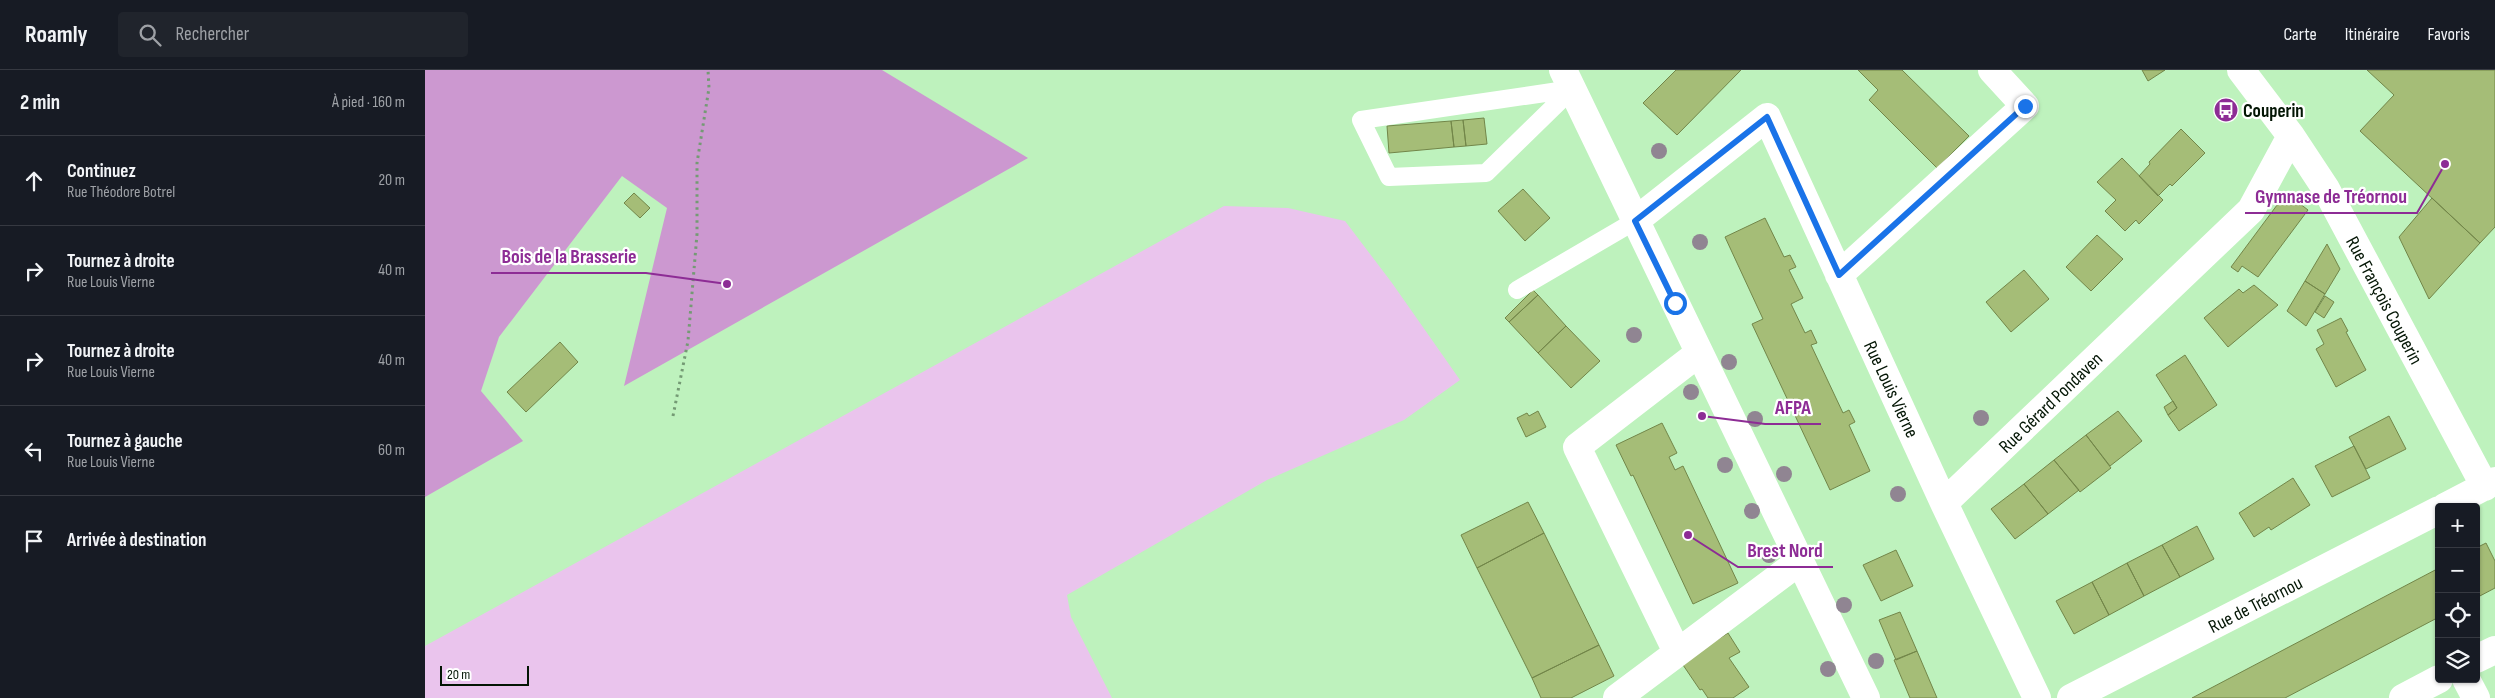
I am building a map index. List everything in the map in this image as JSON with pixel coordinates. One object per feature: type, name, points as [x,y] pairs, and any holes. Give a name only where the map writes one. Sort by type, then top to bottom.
[{"type":"street","points":[[1839,275],[2025,106],[1992,70]]},
{"type":"street","name":"Rue François Couperin","points":[[2241,70],[2291,136],[2326,189],[2490,484]]},
{"type":"street","points":[[1567,79],[1866,698]]},
{"type":"street","name":"Rue Louis Vierne","points":[[1635,221],[1767,117],[1944,503]]},
{"type":"street","name":"Rue Gérard Pondaven","points":[[1944,503],[2251,210],[2291,136]]},
{"type":"street","points":[[1677,652],[1577,447],[1699,353]]},
{"type":"street","points":[[2453,503],[2490,484]]},
{"type":"street","points":[[1944,503],[2037,698]]},
{"type":"street","name":"Rue de Tréornou","points":[[2071,698],[2435,512]]},
{"type":"street","points":[[1617,698],[1800,561]]},
{"type":"street","points":[[2480,658],[2495,650]]},
{"type":"street","points":[[2403,698],[2435,681]]},
{"type":"street","points":[[2468,683],[2476,698]]},
{"type":"lane","points":[[1567,79],[1485,173],[1389,177],[1361,120],[1567,79]]},
{"type":"lane","points":[[1517,290],[1635,221]]},
{"type":"path","points":[[673,416],[687,341],[697,234],[697,164],[709,88],[708,70]]},
{"type":"shaded area","points":[[425,70],[882,70],[1028,158],[624,386],[667,208],[622,176],[499,337],[481,391],[523,441],[425,497]]},
{"type":"shaded area","points":[[1224,206],[1288,208],[1345,221],[1392,283],[1460,380],[1404,420],[1267,480],[1067,595],[1071,617],[1112,698],[425,698],[425,646]]},
{"type":"building","points":[[1676,70],[1741,70],[1677,135],[1643,103]]},
{"type":"building","points":[[1858,70],[1902,70],[1969,136],[1937,168],[1869,100],[1878,90]]},
{"type":"building","points":[[2142,70],[2165,70],[2148,81]]},
{"type":"building","points":[[2367,70],[2495,70],[2495,227],[2480,243],[2360,131],[2394,95]]},
{"type":"building","points":[[1484,118],[1487,144],[1466,146],[1463,120]]},
{"type":"building","points":[[1463,120],[1466,146],[1454,147],[1451,121]]},
{"type":"building","points":[[1451,121],[1454,147],[1389,153],[1387,126]]},
{"type":"building","points":[[2181,129],[2205,153],[2172,186],[2170,184],[2158,196],[2139,176],[2150,164],[2149,162]]},
{"type":"building","points":[[2122,158],[2163,200],[2139,224],[2136,220],[2125,231],[2105,211],[2116,200],[2097,182]]},
{"type":"building","points":[[1523,189],[1550,218],[1525,241],[1498,211]]},
{"type":"building","points":[[634,193],[650,208],[640,218],[624,203]]},
{"type":"building","points":[[2286,193],[2308,210],[2258,277],[2242,266],[2238,272],[2231,267]]},
{"type":"building","points":[[2432,198],[2480,243],[2429,299],[2399,237]]},
{"type":"building","points":[[1765,218],[1784,257],[1790,255],[1796,267],[1789,270],[1803,298],[1791,304],[1805,333],[1811,330],[1817,343],[1811,345],[1843,413],[1849,410],[1855,422],[1849,425],[1870,471],[1830,490],[1752,324],[1763,319],[1725,237]]},
{"type":"building","points":[[2097,235],[2123,259],[2091,291],[2066,267]]},
{"type":"building","points":[[2327,244],[2340,269],[2325,294],[2305,281]]},
{"type":"building","points":[[2024,270],[2049,299],[2011,332],[1986,302]]},
{"type":"building","points":[[2305,281],[2325,294],[2306,326],[2287,311]]},
{"type":"building","points":[[2254,285],[2278,305],[2228,347],[2204,318],[2239,289],[2243,293]]},
{"type":"building","points":[[1533,290],[1538,295],[1509,322],[1505,318]]},
{"type":"building","points":[[1538,295],[1566,326],[1538,353],[1509,322]]},
{"type":"building","points":[[2325,296],[2334,302],[2324,318],[2315,312]]},
{"type":"building","points":[[2341,318],[2348,331],[2346,332],[2366,370],[2336,387],[2316,349],[2324,344],[2317,330]]},
{"type":"building","points":[[1566,326],[1600,361],[1571,388],[1538,353]]},
{"type":"building","points":[[560,342],[578,362],[526,412],[507,392]]},
{"type":"building","points":[[2185,355],[2217,405],[2179,431],[2168,415],[2177,408],[2156,375]]},
{"type":"building","points":[[2173,401],[2177,408],[2168,415],[2164,407]]},
{"type":"building","points":[[1538,411],[1546,427],[1526,437],[1517,418],[1527,413],[1529,416]]},
{"type":"building","points":[[2118,411],[2142,441],[2110,466],[2086,435]]},
{"type":"building","points":[[2389,416],[2406,449],[2366,469],[2349,437]]},
{"type":"building","points":[[1662,423],[1677,453],[1669,457],[1675,470],[1683,466],[1738,583],[1693,604],[1633,475],[1631,476],[1616,445]]},
{"type":"building","points":[[2086,435],[2111,468],[2080,492],[2054,460]]},
{"type":"building","points":[[2354,446],[2370,478],[2332,497],[2315,466]]},
{"type":"building","points":[[2054,460],[2079,490],[2048,514],[2024,484]]},
{"type":"building","points":[[2293,478],[2310,505],[2271,530],[2269,527],[2254,537],[2239,513]]},
{"type":"building","points":[[2024,484],[2048,514],[2015,539],[1991,509]]},
{"type":"building","points":[[1528,502],[1544,533],[1477,568],[1461,535]]},
{"type":"building","points":[[2197,526],[2214,559],[2180,577],[2162,545]]},
{"type":"building","points":[[1544,533],[1599,645],[1532,678],[1477,568]]},
{"type":"building","points":[[2486,543],[2495,561],[2495,588],[2480,596],[2480,548],[2480,546]]},
{"type":"building","points":[[2162,545],[2180,577],[2144,596],[2127,563]]},
{"type":"building","points":[[1896,550],[1913,586],[1881,601],[1863,565]]},
{"type":"building","points":[[2127,563],[2144,596],[2109,615],[2092,582]]},
{"type":"building","points":[[2435,570],[2435,619],[2285,698],[2192,698]]},
{"type":"building","points":[[2092,582],[2109,615],[2074,634],[2056,601]]},
{"type":"building","points":[[1900,612],[1917,651],[1896,660],[1879,620]]},
{"type":"building","points":[[1728,633],[1740,652],[1729,658],[1749,687],[1733,698],[1708,698],[1702,689],[1700,690],[1681,662]]},
{"type":"building","points":[[1599,645],[1614,676],[1571,698],[1541,698],[1532,678]]},
{"type":"building","points":[[1917,651],[1937,698],[1910,698],[1894,660]]},
{"type":"place","name":"Couperin","points":[[2226,110]]},
{"type":"place","name":"Gymnase de Tréornou","points":[[2445,164]]},
{"type":"place","name":"Bois de la Brasserie","points":[[727,284]]},
{"type":"place","name":"AFPA","points":[[1702,416]]},
{"type":"place","name":"Brest Nord","points":[[1688,535]]},
{"type":"route","points":[[1675,303],[1635,221],[1767,117],[1839,275],[2025,106]]}]
